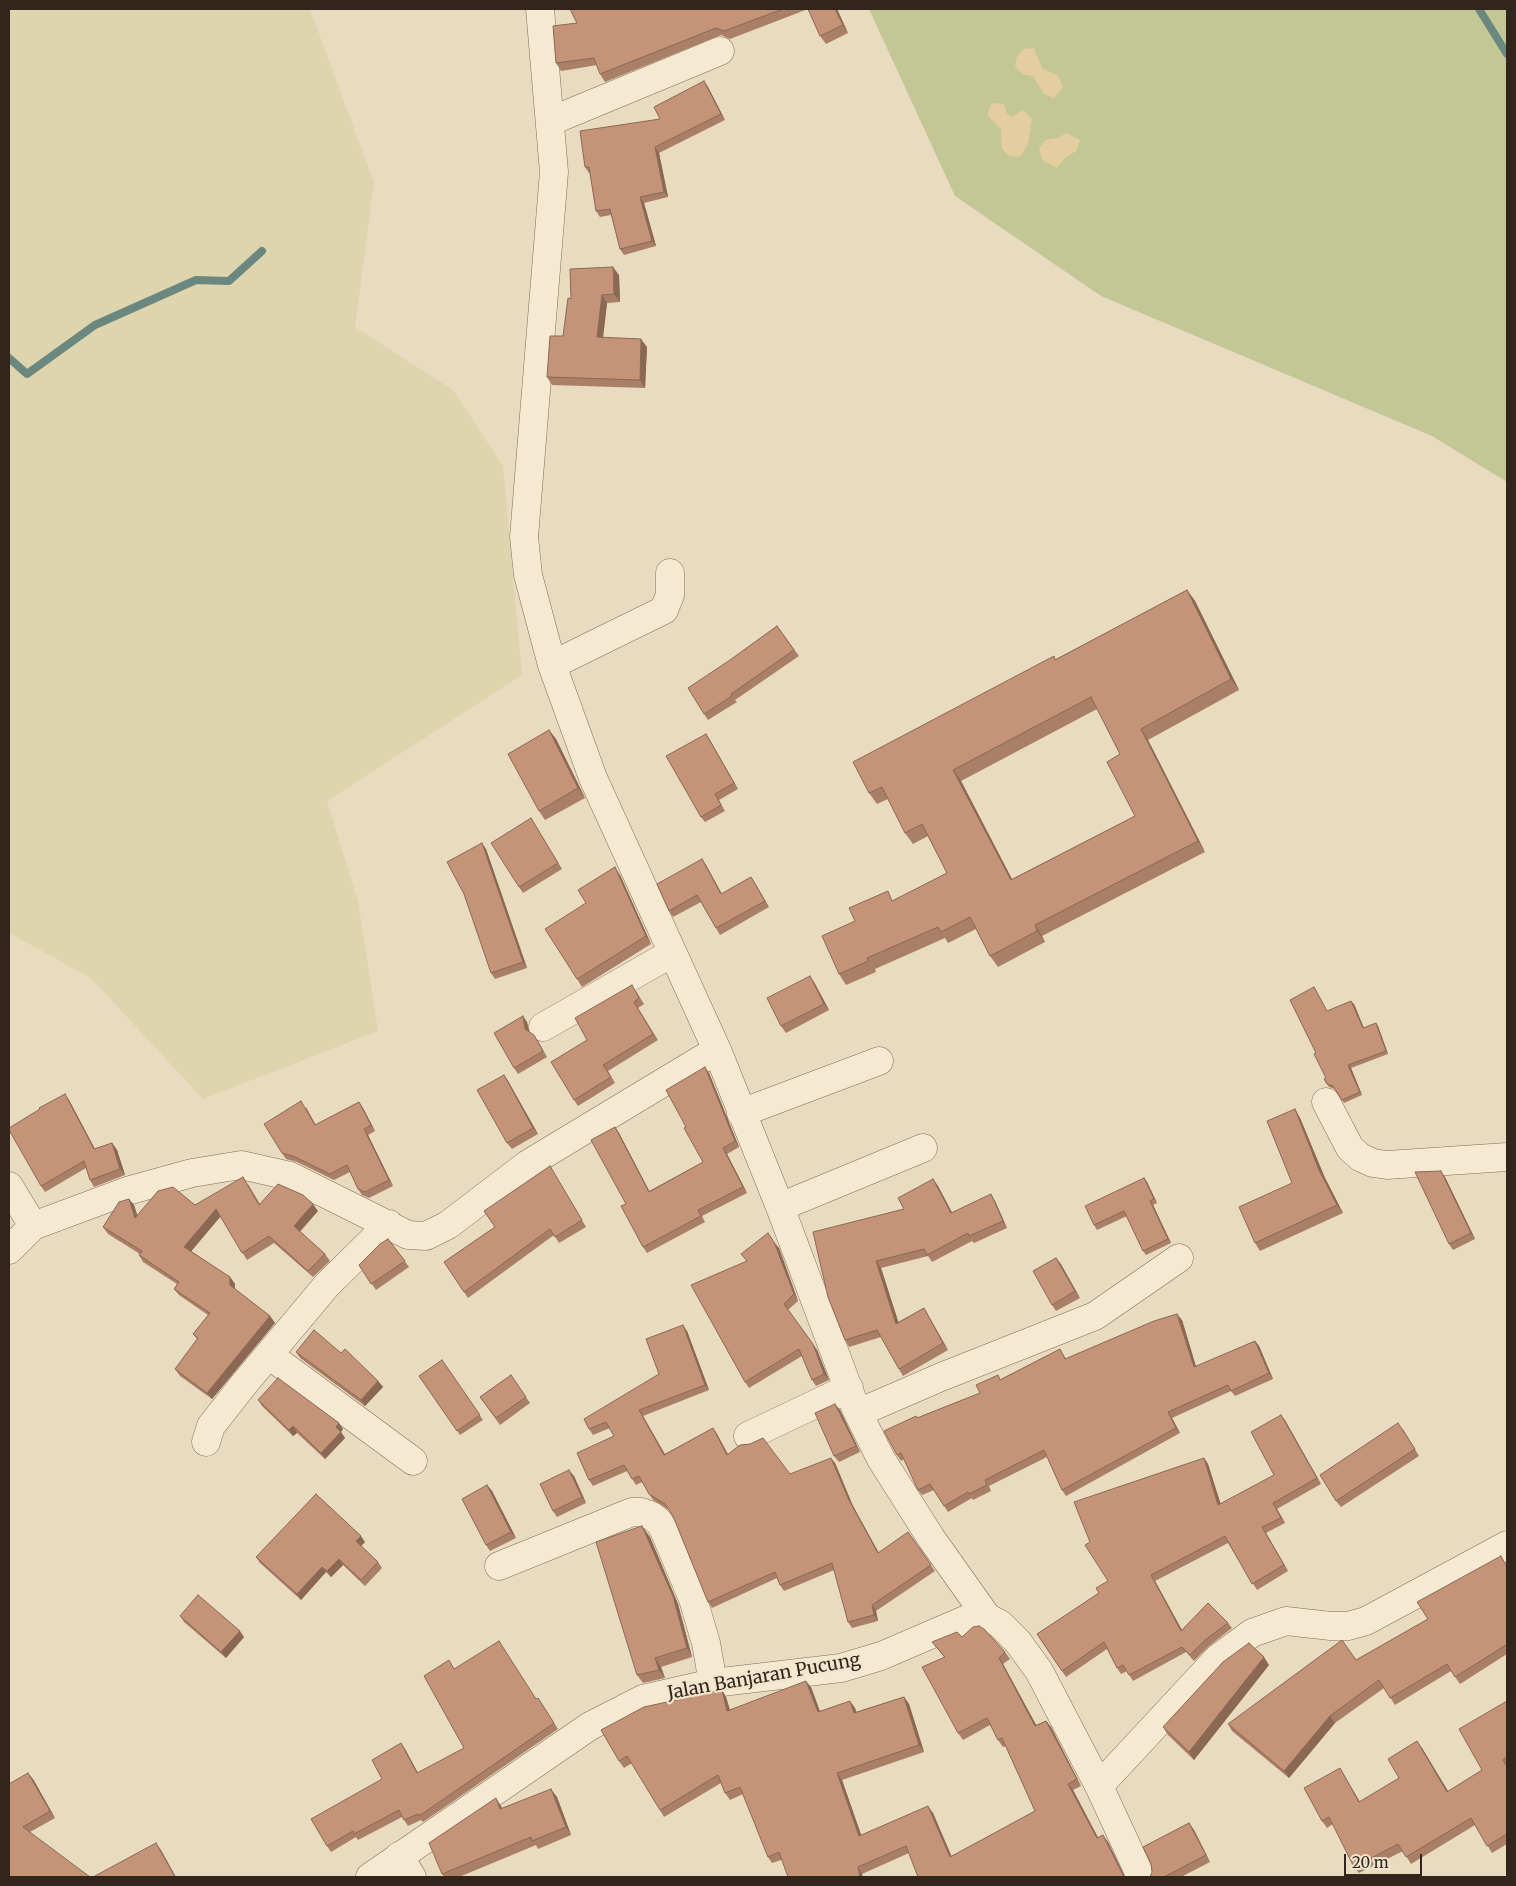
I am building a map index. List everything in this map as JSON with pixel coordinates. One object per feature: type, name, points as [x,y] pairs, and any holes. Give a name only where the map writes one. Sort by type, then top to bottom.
[{"type":"street","points":[[540,9],[554,172],[524,537],[528,575],[552,666],[593,778],[717,1050],[780,1207],[858,1413],[881,1460],[931,1538],[987,1617],[1000,1624],[1018,1642],[1039,1671],[1099,1786],[1141,1877]]},
{"type":"street","points":[[551,121],[720,51]]},
{"type":"street","points":[[552,666],[664,610],[670,595],[670,573]]},
{"type":"street","points":[[543,1027],[672,953]]},
{"type":"street","points":[[9,1250],[33,1226],[127,1191],[192,1173],[241,1165],[290,1176],[408,1235],[426,1236],[448,1225],[528,1164],[717,1050]]},
{"type":"street","points":[[741,1113],[879,1061]]},
{"type":"street","points":[[1326,1102],[1350,1148],[1360,1157],[1374,1163],[1387,1165],[1507,1157]]},
{"type":"street","points":[[780,1207],[923,1148]]},
{"type":"street","points":[[9,1186],[33,1226]]},
{"type":"street","points":[[206,1442],[211,1426],[327,1285],[389,1224]]},
{"type":"street","points":[[858,1413],[941,1377],[1095,1316],[1178,1258]]},
{"type":"street","points":[[269,1355],[413,1461]]},
{"type":"street","points":[[748,1436],[849,1388]]},
{"type":"street","points":[[499,1566],[632,1512],[641,1512],[652,1516],[664,1530],[693,1599],[706,1643],[713,1683]]},
{"type":"street","points":[[1099,1786],[1218,1658],[1252,1633],[1286,1621],[1331,1626],[1348,1626],[1366,1621],[1507,1544]]},
{"type":"street","name":"Jalan Banjaran Pucung","points":[[370,1877],[405,1867],[590,1726],[643,1699],[713,1683],[841,1668],[881,1656],[967,1619],[987,1617]]},
{"type":"shaded area","points":[[9,9],[310,9],[374,183],[355,327],[453,390],[503,466],[522,675],[327,801],[358,901],[378,1031],[203,1099],[91,978],[9,933]]},
{"type":"green space","points":[[869,9],[1507,9],[1507,482],[1432,436],[1101,296],[955,196]]},
{"type":"sand","points":[[1034,48],[1042,68],[1059,76],[1063,88],[1054,98],[1044,94],[1033,76],[1022,74],[1015,66],[1017,56],[1023,49]]},
{"type":"sand","points":[[992,103],[1004,104],[1006,112],[1011,117],[1023,110],[1032,119],[1028,144],[1020,157],[1009,156],[1002,149],[1001,129],[987,115]]},
{"type":"sand","points":[[1067,133],[1080,140],[1076,151],[1065,158],[1057,168],[1043,161],[1039,149],[1045,140],[1057,138]]},
{"type":"building","points":[[570,9],[783,9],[724,31],[716,28],[600,74],[594,58],[556,63],[553,26],[577,23]]},
{"type":"building","points":[[808,9],[835,9],[843,25],[820,36]]},
{"type":"building","points":[[704,81],[721,114],[655,147],[664,192],[640,197],[652,241],[620,249],[610,209],[596,211],[589,167],[585,167],[580,131],[660,119],[654,107]]},
{"type":"building","points":[[613,267],[614,294],[602,295],[597,337],[641,339],[640,380],[547,377],[550,336],[563,336],[568,298],[571,299],[570,269]]},
{"type":"building","points":[[1187,590],[1231,679],[1141,729],[1198,841],[1035,925],[1037,931],[990,956],[970,917],[941,932],[938,927],[867,958],[868,961],[839,974],[822,936],[855,921],[849,908],[888,891],[892,901],[947,873],[922,824],[905,833],[882,787],[869,793],[853,762],[1054,656],[1055,660]],"holes":[[[1091,697],[1120,754],[1107,762],[1135,816],[1011,880],[953,770]]]},
{"type":"building","points":[[777,626],[794,650],[731,694],[732,696],[704,714],[688,688]]},
{"type":"building","points":[[549,730],[578,788],[539,811],[508,754]]},
{"type":"building","points":[[706,734],[734,783],[715,794],[721,805],[701,817],[666,756]]},
{"type":"building","points":[[531,818],[558,863],[519,887],[491,843]]},
{"type":"building","points":[[482,843],[523,962],[491,973],[464,894],[447,862]]},
{"type":"building","points":[[702,859],[721,894],[751,877],[765,901],[716,928],[697,895],[669,911],[657,884]]},
{"type":"building","points":[[615,867],[646,936],[577,979],[545,929],[586,903],[578,890]]},
{"type":"building","points":[[810,976],[824,1004],[781,1026],[767,998]]},
{"type":"building","points":[[632,985],[639,998],[634,1002],[653,1034],[603,1065],[611,1077],[574,1100],[551,1062],[587,1040],[575,1018]]},
{"type":"building","points":[[1314,987],[1327,1011],[1351,1001],[1363,1028],[1376,1023],[1386,1051],[1348,1065],[1360,1092],[1342,1100],[1333,1086],[1327,1084],[1324,1079],[1326,1078],[1314,1054],[1316,1053],[1290,1000]]},
{"type":"building","points":[[523,1016],[525,1029],[534,1035],[543,1051],[514,1068],[494,1033]]},
{"type":"building","points":[[705,1067],[735,1141],[723,1148],[743,1187],[698,1210],[701,1216],[643,1247],[621,1206],[626,1204],[591,1140],[615,1127],[649,1192],[703,1162],[666,1090]]},
{"type":"building","points":[[504,1075],[533,1128],[507,1143],[477,1090]]},
{"type":"building","points":[[65,1094],[94,1149],[112,1143],[120,1169],[90,1180],[84,1161],[41,1186],[9,1128],[39,1108]]},
{"type":"building","points":[[301,1101],[315,1125],[359,1102],[371,1125],[364,1129],[389,1180],[365,1192],[358,1189],[347,1165],[330,1174],[293,1156],[282,1153],[264,1124]]},
{"type":"building","points":[[1295,1109],[1319,1170],[1337,1205],[1255,1243],[1239,1207],[1292,1183],[1267,1121]]},
{"type":"building","points":[[550,1166],[582,1220],[555,1237],[550,1229],[464,1292],[444,1262],[495,1227],[484,1211]]},
{"type":"building","points":[[1441,1171],[1471,1233],[1449,1244],[1415,1172]]},
{"type":"building","points":[[243,1177],[259,1205],[278,1184],[303,1195],[313,1204],[294,1226],[325,1254],[308,1271],[269,1236],[242,1253],[216,1209],[184,1247],[230,1277],[230,1285],[270,1316],[207,1393],[175,1369],[198,1338],[193,1334],[210,1313],[174,1289],[179,1282],[139,1255],[142,1251],[103,1227],[119,1202],[129,1199],[135,1218],[158,1191],[173,1187],[195,1205]]},
{"type":"building","points":[[1144,1178],[1154,1199],[1150,1201],[1168,1239],[1143,1251],[1124,1211],[1094,1225],[1085,1206]]},
{"type":"building","points":[[933,1179],[951,1213],[991,1194],[1003,1221],[969,1236],[968,1233],[927,1255],[924,1249],[876,1261],[896,1324],[924,1308],[943,1343],[899,1369],[877,1330],[845,1340],[828,1297],[813,1232],[904,1209],[898,1198]]},
{"type":"building","points":[[768,1233],[774,1242],[794,1294],[784,1304],[813,1344],[824,1374],[812,1380],[799,1349],[745,1382],[691,1285],[747,1261],[741,1254]]},
{"type":"building","points":[[388,1239],[405,1261],[371,1284],[359,1265],[380,1244]]},
{"type":"building","points":[[1056,1258],[1075,1291],[1052,1305],[1033,1271]]},
{"type":"building","points":[[1177,1314],[1194,1367],[1255,1341],[1269,1373],[1231,1391],[1228,1385],[1168,1412],[1176,1428],[1062,1490],[1044,1450],[985,1480],[987,1485],[969,1494],[968,1492],[944,1506],[930,1484],[918,1490],[901,1453],[897,1455],[884,1431],[916,1416],[917,1418],[980,1393],[976,1385],[998,1375],[1000,1380],[1060,1349],[1065,1359],[1154,1321]]},
{"type":"building","points":[[683,1325],[705,1385],[639,1410],[664,1455],[713,1428],[727,1455],[740,1445],[750,1444],[763,1438],[790,1474],[831,1458],[849,1500],[878,1553],[908,1532],[931,1565],[872,1605],[874,1615],[848,1622],[832,1563],[780,1585],[775,1572],[708,1602],[673,1516],[665,1504],[649,1494],[639,1476],[632,1479],[624,1465],[589,1480],[577,1453],[614,1436],[606,1422],[589,1429],[584,1419],[659,1374],[646,1339]]},
{"type":"building","points":[[314,1330],[341,1353],[345,1349],[378,1381],[361,1400],[296,1352]]},
{"type":"building","points":[[442,1360],[480,1415],[457,1431],[419,1376]]},
{"type":"building","points":[[511,1375],[526,1397],[496,1418],[480,1397]]},
{"type":"building","points":[[278,1378],[339,1423],[336,1427],[341,1432],[321,1453],[293,1426],[289,1430],[258,1400]]},
{"type":"building","points":[[835,1404],[856,1446],[834,1456],[815,1413]]},
{"type":"building","points":[[1281,1415],[1317,1478],[1273,1503],[1281,1518],[1262,1527],[1284,1565],[1252,1584],[1225,1536],[1151,1575],[1181,1631],[1208,1603],[1228,1623],[1205,1640],[1190,1655],[1182,1647],[1129,1675],[1123,1665],[1117,1668],[1104,1642],[1062,1671],[1037,1634],[1099,1593],[1096,1588],[1108,1581],[1085,1545],[1090,1542],[1074,1502],[1204,1458],[1218,1505],[1274,1475],[1251,1432]]},
{"type":"building","points":[[1398,1423],[1415,1449],[1336,1501],[1320,1475]]},
{"type":"building","points":[[569,1470],[582,1497],[553,1511],[540,1484]]},
{"type":"building","points":[[487,1485],[511,1532],[486,1545],[462,1499]]},
{"type":"building","points":[[316,1494],[361,1536],[356,1541],[378,1562],[361,1580],[339,1559],[327,1571],[322,1567],[297,1594],[256,1557]]},
{"type":"building","points":[[642,1526],[673,1596],[687,1648],[655,1658],[659,1670],[637,1675],[596,1542]]},
{"type":"building","points":[[1501,1556],[1507,1567],[1507,1647],[1506,1645],[1455,1677],[1447,1664],[1390,1698],[1379,1680],[1330,1716],[1284,1771],[1228,1724],[1342,1640],[1356,1660],[1428,1619],[1417,1602]]},
{"type":"building","points":[[198,1595],[240,1631],[221,1652],[180,1616]]},
{"type":"building","points":[[979,1626],[1005,1652],[999,1658],[1035,1726],[1046,1721],[1077,1779],[1068,1784],[1097,1838],[1103,1835],[1124,1877],[918,1877],[906,1846],[858,1867],[860,1877],[788,1877],[779,1852],[768,1857],[740,1787],[725,1793],[718,1775],[660,1810],[627,1756],[619,1761],[601,1730],[644,1707],[722,1690],[727,1711],[806,1681],[818,1712],[850,1701],[854,1713],[904,1697],[919,1745],[837,1773],[859,1836],[928,1806],[950,1857],[1035,1811],[1002,1738],[998,1740],[987,1718],[958,1733],[922,1667],[945,1657],[932,1642],[957,1632],[962,1637],[973,1627]]},
{"type":"building","points":[[499,1641],[536,1699],[538,1698],[554,1723],[419,1816],[418,1814],[404,1820],[399,1810],[354,1834],[353,1831],[327,1846],[311,1819],[382,1779],[372,1760],[401,1743],[417,1773],[464,1748],[424,1676],[449,1660],[454,1669]]},
{"type":"building","points":[[1249,1643],[1264,1657],[1189,1752],[1163,1727],[1223,1662]]},
{"type":"building","points":[[1507,1701],[1507,1757],[1503,1760],[1507,1767],[1507,1834],[1487,1846],[1471,1818],[1406,1857],[1398,1844],[1354,1867],[1329,1817],[1322,1821],[1304,1788],[1340,1768],[1359,1802],[1399,1778],[1388,1759],[1417,1741],[1447,1792],[1482,1770],[1459,1729]]},
{"type":"building","points":[[28,1773],[50,1811],[23,1827],[90,1877],[9,1877],[9,1784]]},
{"type":"building","points":[[551,1789],[566,1827],[532,1841],[531,1837],[442,1874],[429,1843],[496,1798],[500,1809]]},
{"type":"building","points":[[1189,1823],[1206,1855],[1164,1877],[1150,1877],[1152,1872],[1151,1864],[1143,1847]]},
{"type":"building","points":[[156,1843],[175,1877],[93,1877]]},
{"type":"waterway","points":[[1479,9],[1507,54]]},
{"type":"waterway","points":[[9,358],[27,374],[95,325],[196,280],[229,281],[262,251]]}]
